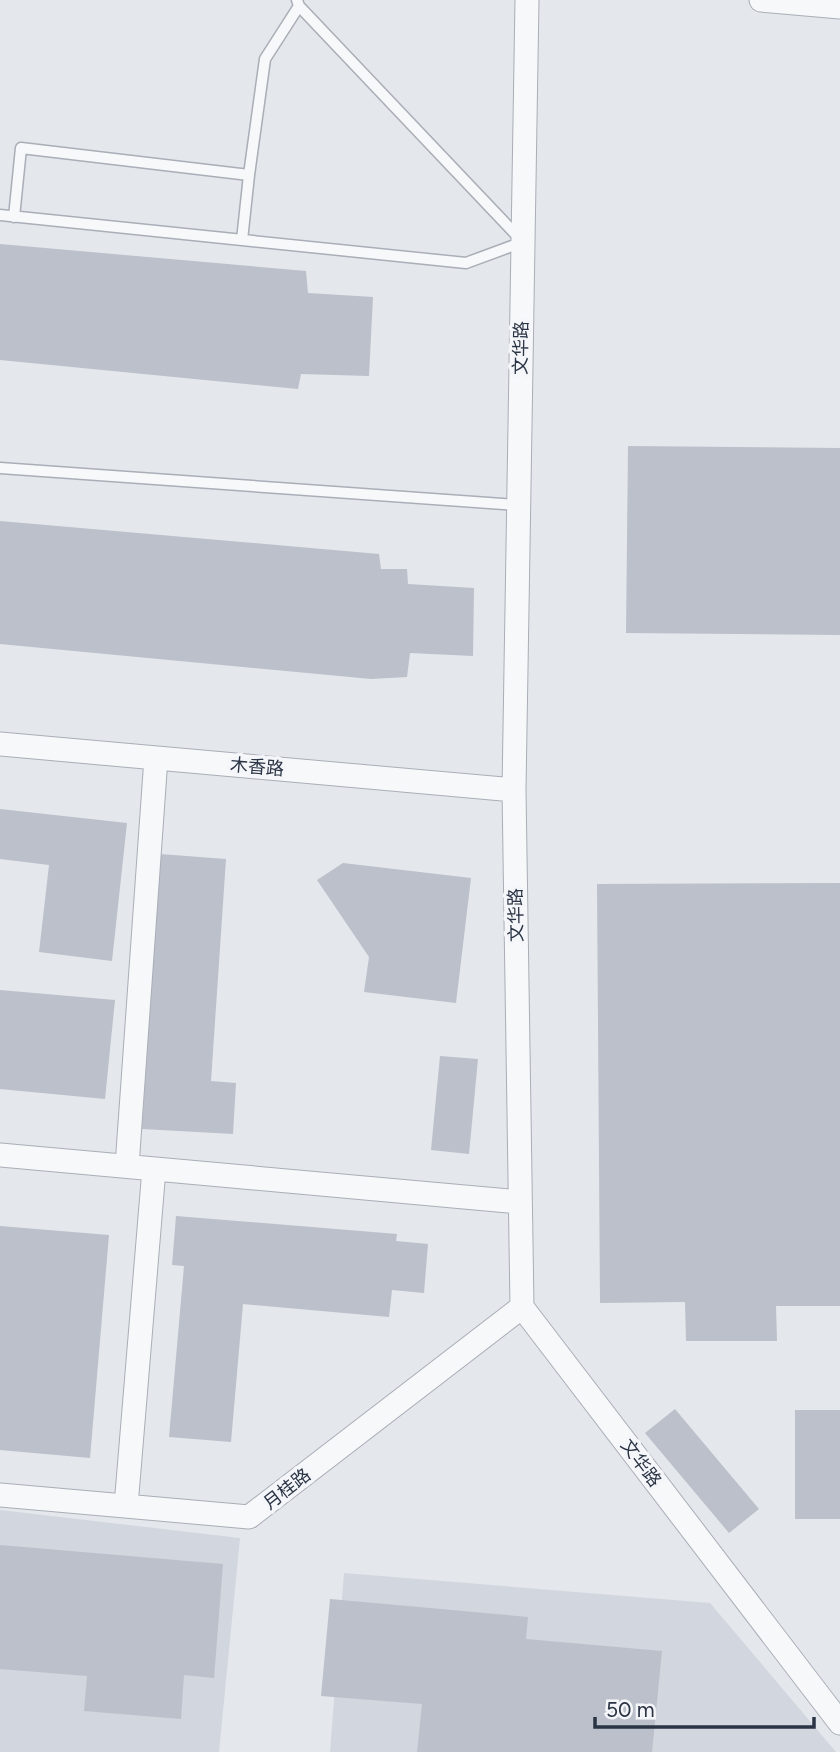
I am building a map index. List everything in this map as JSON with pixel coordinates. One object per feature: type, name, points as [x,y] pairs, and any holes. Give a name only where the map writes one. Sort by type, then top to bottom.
[{"type":"street","name":"文华路","points":[[527,0],[514,790],[522,1307],[840,1723]]},
{"type":"street","points":[[761,0],[840,7]]},
{"type":"street","name":"木香路","points":[[0,744],[514,790]]},
{"type":"street","points":[[127,1166],[156,758]]},
{"type":"street","points":[[0,1155],[520,1202]]},
{"type":"street","points":[[126,1506],[154,1169]]},
{"type":"street","name":"月桂路","points":[[0,1495],[250,1517],[522,1307]]},
{"type":"lane","points":[[0,215],[242,240],[466,262],[523,242],[298,3],[265,59],[242,240]]},
{"type":"lane","points":[[14,216],[21,148],[249,175]]},
{"type":"lane","points":[[0,468],[518,505]]},
{"type":"shaded area","points":[[0,1510],[240,1538],[219,1752],[0,1752]]},
{"type":"shaded area","points":[[344,1573],[710,1603],[836,1752],[330,1752]]},
{"type":"building","points":[[0,244],[306,271],[308,293],[373,297],[369,376],[301,374],[298,389],[0,360]]},
{"type":"building","points":[[628,446],[840,448],[840,635],[626,633]]},
{"type":"building","points":[[0,521],[379,554],[381,569],[407,569],[408,584],[474,588],[473,656],[410,653],[407,677],[371,679],[0,644]]},
{"type":"building","points":[[0,809],[127,823],[112,961],[39,952],[49,865],[0,859]]},
{"type":"building","points":[[160,854],[226,859],[211,1081],[236,1083],[233,1134],[142,1129]]},
{"type":"building","points":[[343,863],[471,878],[456,1003],[364,992],[369,957],[317,880]]},
{"type":"building","points":[[840,883],[840,1306],[776,1306],[777,1341],[686,1341],[685,1302],[600,1303],[597,884]]},
{"type":"building","points":[[0,990],[115,1000],[105,1099],[0,1089]]},
{"type":"building","points":[[440,1056],[478,1059],[469,1154],[431,1150]]},
{"type":"building","points":[[176,1216],[397,1234],[396,1241],[428,1244],[424,1293],[392,1290],[389,1317],[243,1304],[231,1442],[169,1437],[184,1266],[172,1265]]},
{"type":"building","points":[[0,1226],[109,1235],[90,1458],[0,1450]]},
{"type":"building","points":[[675,1409],[759,1509],[729,1533],[645,1433]]},
{"type":"building","points":[[795,1410],[840,1410],[840,1519],[795,1519]]},
{"type":"building","points":[[0,1545],[223,1564],[214,1678],[184,1675],[181,1719],[84,1711],[87,1676],[0,1669]]},
{"type":"building","points":[[330,1599],[528,1617],[526,1639],[662,1651],[652,1752],[417,1752],[422,1704],[321,1696]]}]
